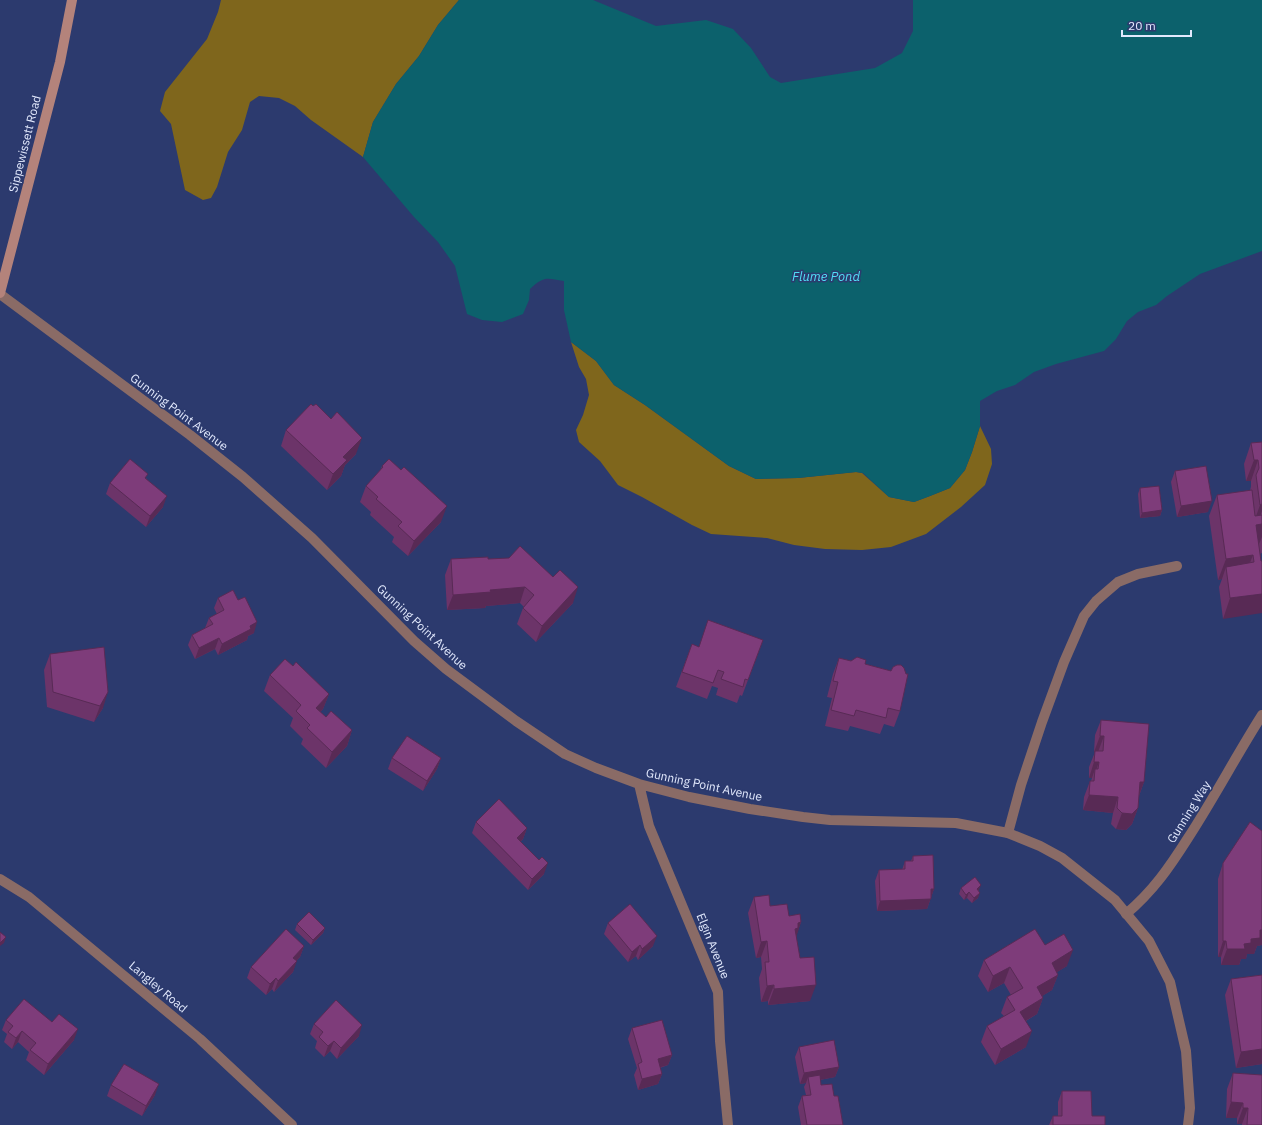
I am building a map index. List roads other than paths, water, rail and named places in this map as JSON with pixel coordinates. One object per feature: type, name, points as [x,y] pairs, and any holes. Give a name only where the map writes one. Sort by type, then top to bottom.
[{"type":"main road","name":"Sippewissett Road","points":[[0,294],[60,62],[72,0]]},
{"type":"street","name":"Gunning Point Avenue","points":[[0,294],[190,435],[243,477],[312,538],[414,640],[446,669],[516,721],[564,754],[639,784],[689,797],[803,817],[830,820],[956,823],[1008,833],[1040,846],[1062,858],[1115,900],[1149,941],[1170,982],[1186,1051],[1190,1108],[1188,1125]]},
{"type":"street","points":[[1008,833],[1021,785],[1042,722],[1064,662],[1084,616],[1096,601],[1118,582],[1138,574],[1177,566]]},
{"type":"street","name":"Gunning Way","points":[[1126,914],[1143,900],[1173,861],[1228,774],[1262,715]]},
{"type":"street","name":"Elgin Avenue","points":[[639,784],[649,826],[718,992],[720,1041],[728,1125]]},
{"type":"street","name":"Langley Road","points":[[0,879],[29,897],[200,1038],[292,1125]]},
{"type":"water","name":"Flume Pond","points":[[459,0],[593,0],[656,26],[706,20],[733,29],[751,48],[770,77],[781,83],[875,68],[902,53],[913,31],[913,0],[1262,0],[1262,251],[1200,274],[1156,305],[1138,312],[1127,321],[1116,339],[1104,351],[1056,364],[1034,372],[1015,385],[997,391],[980,401],[980,426],[972,452],[965,470],[950,488],[914,502],[889,497],[863,473],[856,472],[798,478],[756,479],[729,466],[645,405],[614,385],[596,361],[571,342],[564,310],[564,281],[549,279],[542,280],[530,289],[529,300],[523,314],[502,322],[482,320],[467,314],[455,266],[438,242],[414,217],[363,157],[373,122],[396,84],[419,56],[438,25]]}]
